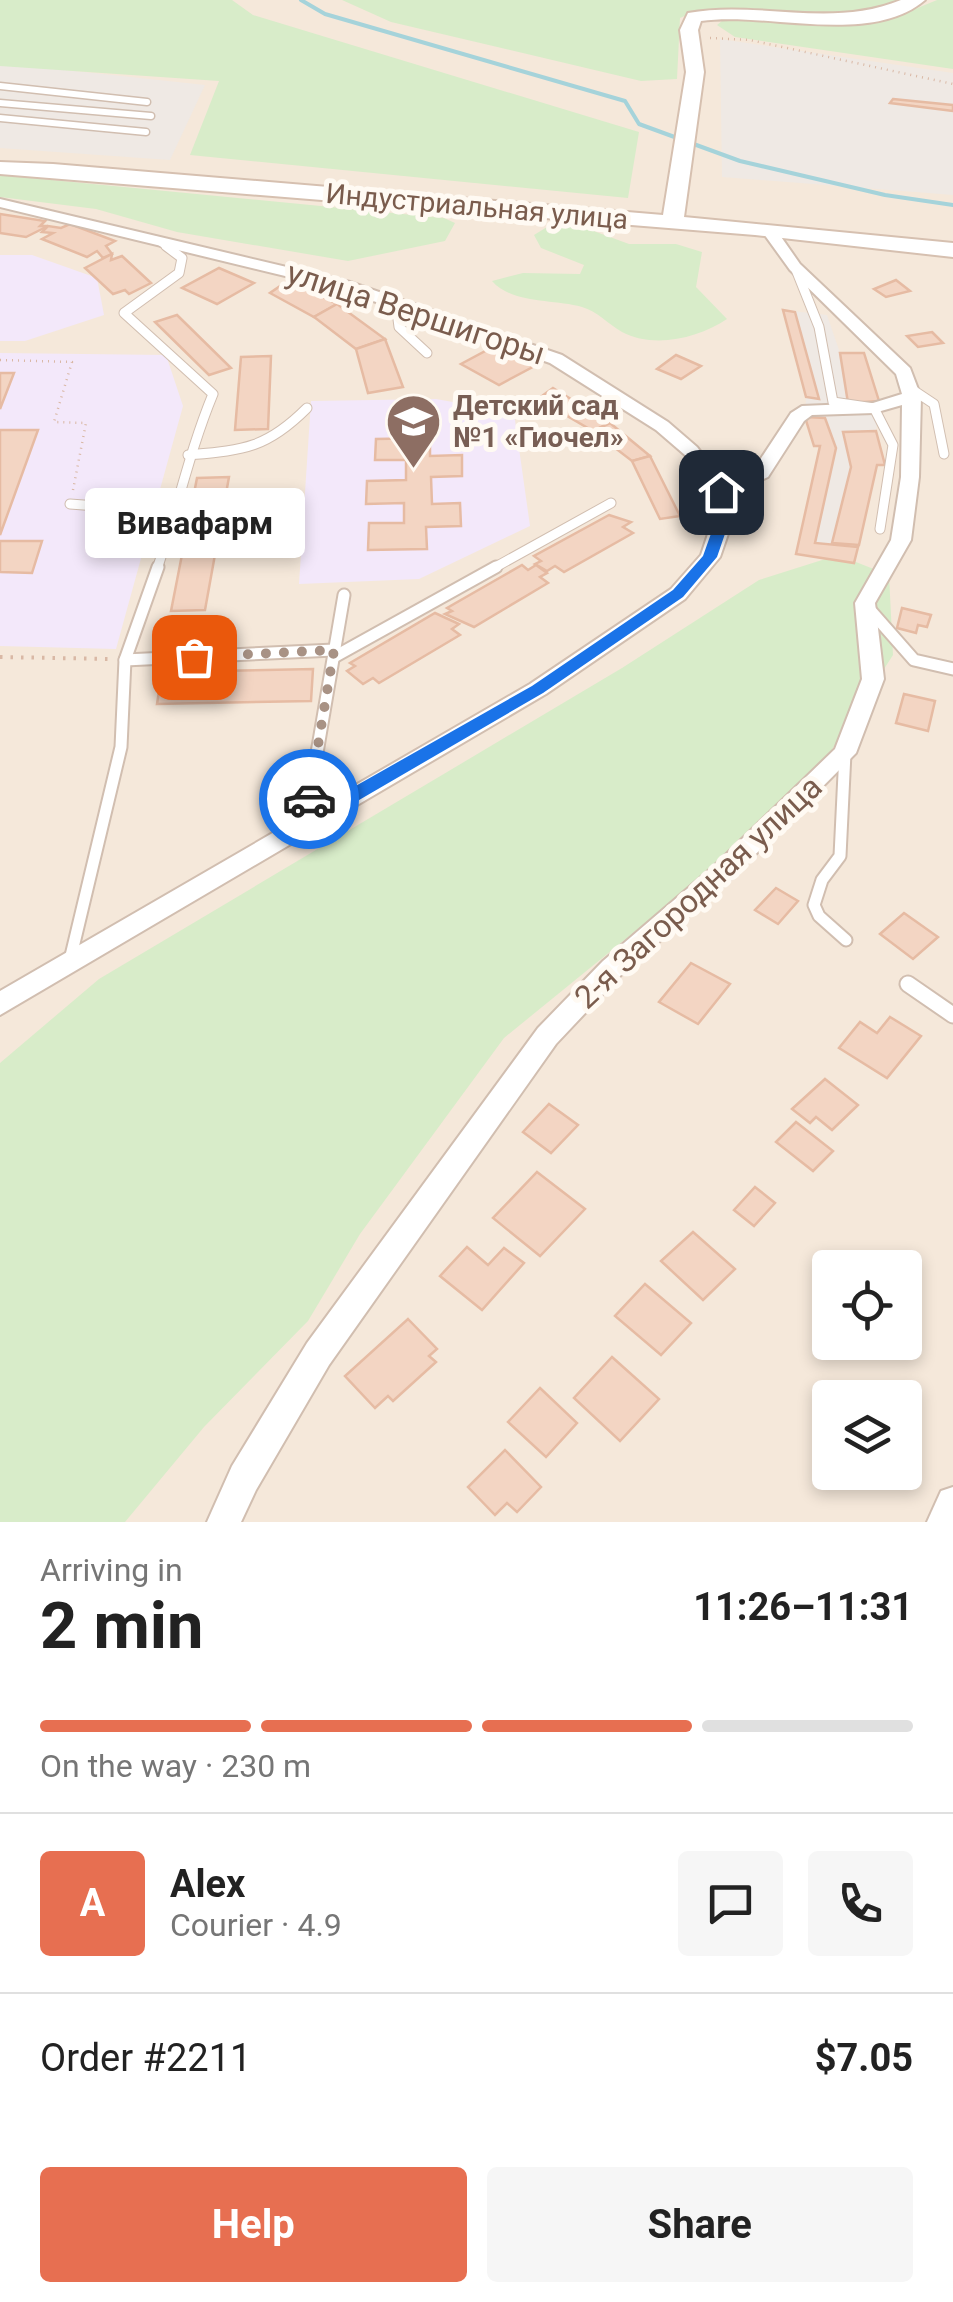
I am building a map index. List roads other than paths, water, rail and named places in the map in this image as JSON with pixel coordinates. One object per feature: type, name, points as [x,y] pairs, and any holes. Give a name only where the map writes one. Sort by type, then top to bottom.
[{"type":"main road","points":[[673,222],[695,72],[690,22],[700,15],[840,19],[883,13],[916,0]]},
{"type":"main road","name":"Индустриальная улица","points":[[0,168],[172,178],[421,204],[673,222],[953,250]]},
{"type":"street","name":"улица Вершигоры","points":[[0,203],[266,264],[538,352],[610,390],[691,450],[721,492]]},
{"type":"street","points":[[772,234],[795,267],[904,372],[911,392],[910,477],[901,540],[865,603]]},
{"type":"street","points":[[0,1004],[538,689],[678,594],[710,557],[720,528],[721,492],[761,473],[801,414],[816,408],[874,408],[911,392]]},
{"type":"street","name":"2-я Загородная улица","points":[[224,1522],[244,1478],[318,1354],[548,1036],[612,968],[724,871],[846,753],[873,679],[865,603]]},
{"type":"street","points":[[944,1522],[953,1503]]},
{"type":"lane","points":[[0,86],[147,102]]},
{"type":"lane","points":[[0,103],[150,116]]},
{"type":"lane","points":[[0,118],[146,132]]},
{"type":"lane","points":[[69,964],[120,747],[126,660],[178,512],[188,455],[213,394],[124,313],[179,273],[182,258],[157,240]]},
{"type":"lane","points":[[795,267],[819,328],[833,402],[874,408],[893,445],[880,529]]},
{"type":"lane","points":[[396,304],[393,318],[399,330],[426,353]]},
{"type":"lane","points":[[911,392],[925,394],[934,404],[944,454]]},
{"type":"lane","points":[[188,455],[264,447],[278,439],[307,408]]},
{"type":"lane","points":[[126,660],[334,654],[611,503]]},
{"type":"lane","points":[[70,504],[178,512]]},
{"type":"lane","points":[[305,823],[344,595]]},
{"type":"lane","points":[[865,603],[886,633],[914,660],[953,669]]},
{"type":"lane","points":[[846,753],[840,856],[822,880],[814,905],[818,916],[846,940]]},
{"type":"lane","points":[[908,984],[953,1015]]},
{"type":"waterway","points":[[301,0],[325,14],[625,101],[639,124],[740,161],[885,195],[953,205]]},
{"type":"place","name":"Детский сад №1 «Гиочел»","points":[[414,470]]},
{"type":"place","name":"Вивафарм","points":[[194,657]]}]
